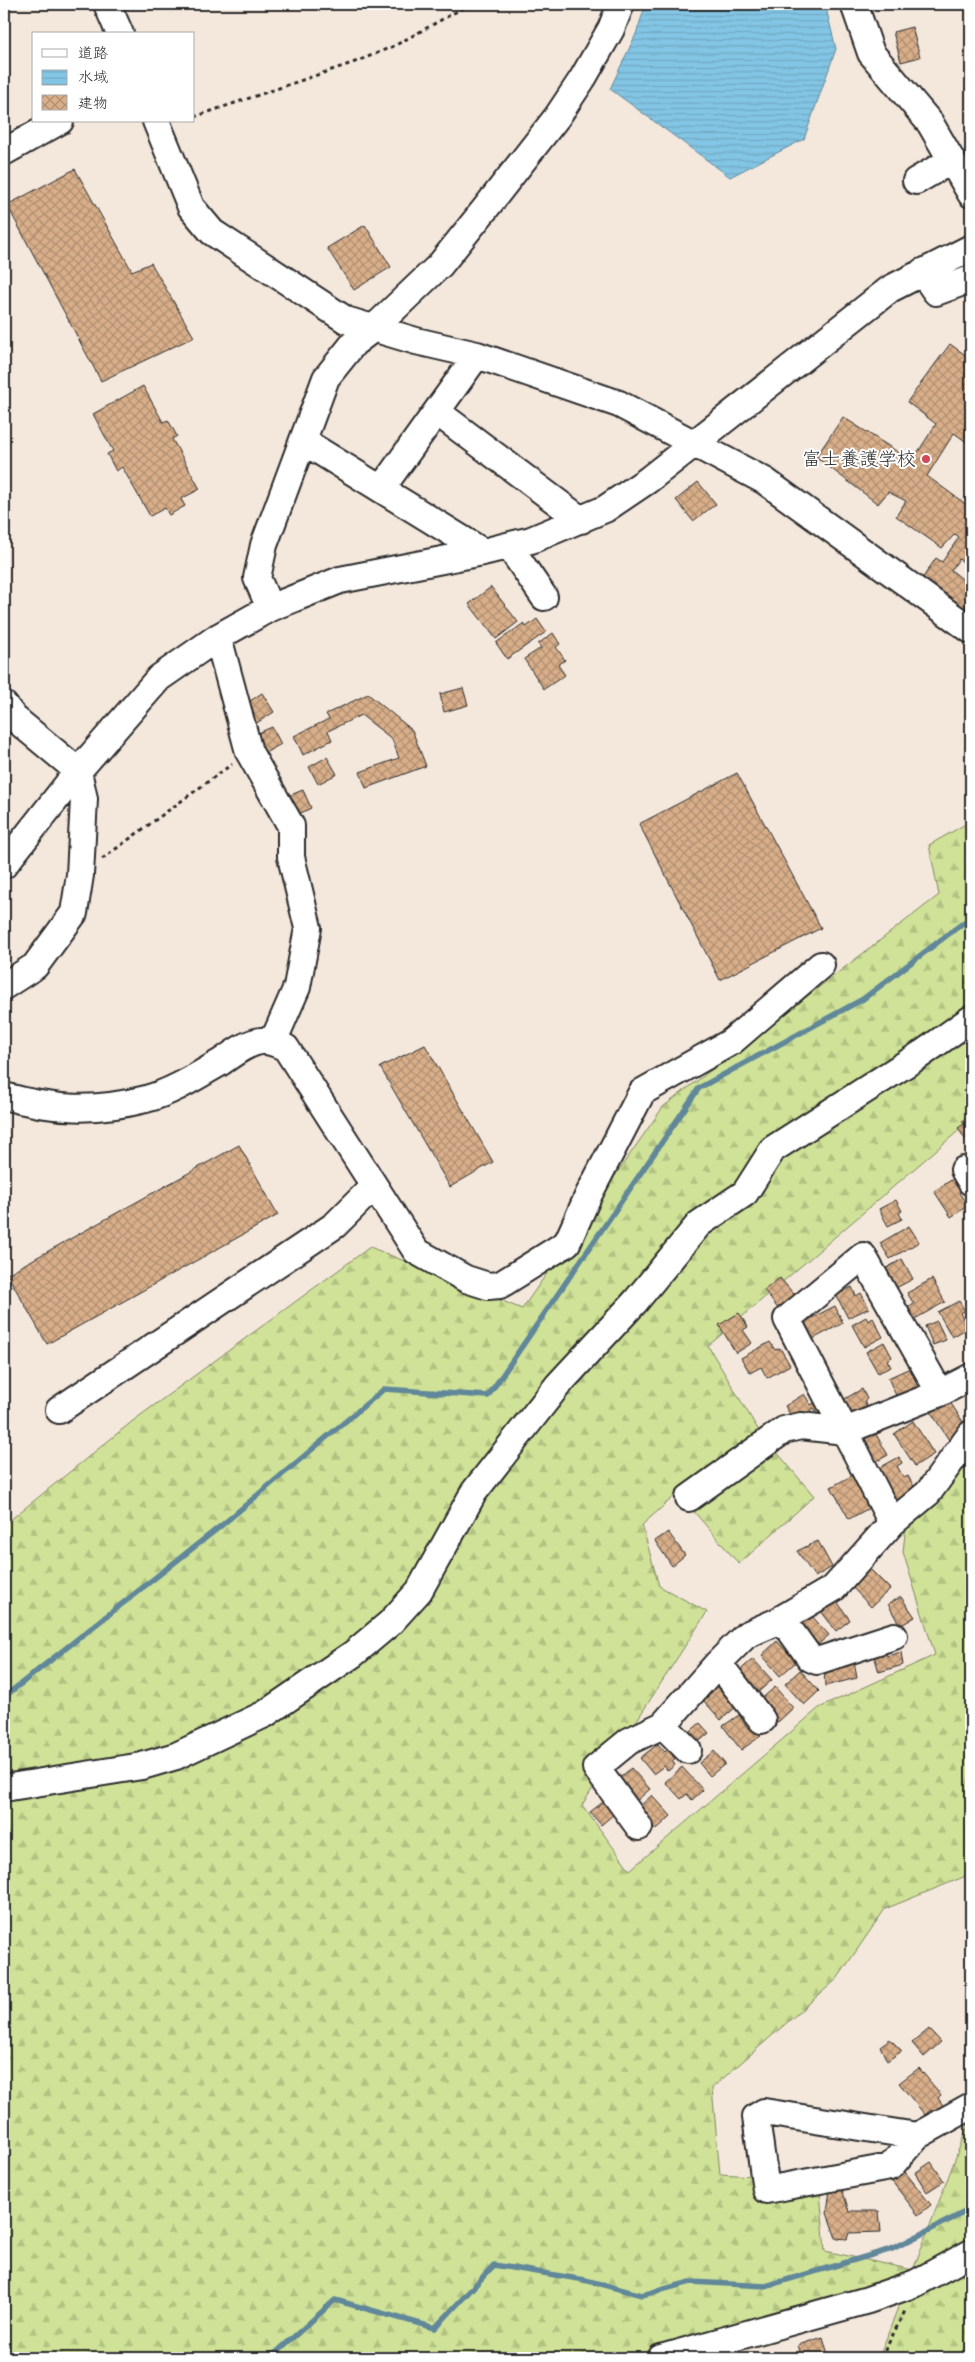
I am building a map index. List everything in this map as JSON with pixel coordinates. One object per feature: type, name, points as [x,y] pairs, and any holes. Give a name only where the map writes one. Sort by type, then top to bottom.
[{"type":"street","points":[[107,4],[119,32]]},
{"type":"street","points":[[270,608],[257,578],[264,545],[326,378],[354,342],[374,327],[440,265],[557,117],[583,78],[610,29],[621,4]]},
{"type":"street","points":[[854,4],[871,53],[930,123],[971,194]]},
{"type":"street","points":[[4,152],[58,122]]},
{"type":"street","points":[[156,122],[191,207],[212,232],[346,320],[416,341],[477,355],[619,404],[692,444],[766,481],[971,630]]},
{"type":"street","points":[[916,180],[952,160]]},
{"type":"street","points":[[4,865],[78,771],[159,678],[218,637],[270,608],[340,580],[509,546],[531,540],[605,509],[648,480],[890,289],[971,248]]},
{"type":"street","points":[[922,272],[936,292],[971,279]]},
{"type":"street","points":[[381,490],[477,355]]},
{"type":"street","points":[[437,412],[581,520]]},
{"type":"street","points":[[303,441],[483,552]]},
{"type":"street","points":[[509,546],[544,597]]},
{"type":"street","points":[[218,637],[249,752],[292,826],[291,857],[308,928],[296,987],[273,1042]]},
{"type":"street","points":[[4,705],[14,718],[78,771],[84,799],[80,875],[74,913],[35,966],[4,986]]},
{"type":"street","points":[[4,1096],[32,1104],[66,1109],[103,1108],[148,1098],[188,1082],[251,1043],[273,1042],[286,1048],[416,1251],[466,1279],[488,1286],[500,1284],[568,1243],[589,1194],[642,1092],[731,1042],[821,965]]},
{"type":"street","points":[[4,1788],[142,1766],[176,1756],[265,1714],[353,1654],[390,1623],[419,1591],[474,1492],[558,1386],[635,1302],[699,1224],[745,1193],[774,1149],[923,1054],[971,1019]]},
{"type":"street","points":[[59,1410],[335,1225],[374,1186]]},
{"type":"street","points":[[892,1523],[787,1320],[864,1256],[940,1393]]},
{"type":"street","points":[[689,1498],[784,1430],[801,1426],[845,1431],[940,1393],[971,1377]]},
{"type":"street","points":[[639,1827],[596,1768],[629,1741],[662,1725],[746,1635],[782,1619],[834,1588],[892,1523],[928,1493],[971,1434]]},
{"type":"street","points":[[782,1619],[810,1658],[817,1661],[894,1636]]},
{"type":"street","points":[[718,1663],[762,1720]]},
{"type":"street","points":[[662,1725],[688,1750]]},
{"type":"street","points":[[917,2136],[764,2112],[756,2117],[766,2190],[890,2167],[917,2136],[971,2106]]},
{"type":"street","points":[[661,2358],[868,2300],[921,2280],[971,2253]]},
{"type":"path","points":[[195,117],[358,61],[394,46],[470,4]]},
{"type":"path","points":[[80,875],[249,752]]},
{"type":"path","points":[[881,2358],[921,2280]]},
{"type":"green space","points":[[971,821],[971,1120],[708,1346],[759,1431],[814,1496],[739,1564],[678,1493],[642,1525],[659,1586],[707,1612],[582,1805],[630,1870],[819,1708],[935,1655],[903,1552],[908,1507],[971,1439],[971,1874],[885,1909],[837,1979],[712,2088],[720,2174],[819,2180],[825,2251],[913,2270],[971,2117],[971,2358],[879,2358],[912,2270],[661,2358],[4,2358],[4,1525],[134,1420],[370,1247],[522,1309],[663,1107],[939,895],[929,845]]},
{"type":"water","points":[[646,4],[825,4],[836,49],[804,139],[730,177],[610,89],[636,34]]},
{"type":"building","points":[[912,27],[920,57],[901,62],[893,32]]},
{"type":"building","points":[[75,169],[132,271],[151,263],[194,337],[101,381],[7,205]]},
{"type":"building","points":[[365,225],[391,267],[354,290],[327,248]]},
{"type":"building","points":[[950,344],[971,359],[971,445],[954,433],[927,476],[971,508],[971,568],[959,559],[951,570],[971,586],[971,620],[920,582],[936,558],[942,562],[959,537],[955,534],[942,548],[896,516],[906,501],[888,492],[878,504],[816,457],[843,417],[912,461],[936,424],[907,402]]},
{"type":"building","points":[[143,386],[163,422],[168,420],[177,436],[172,439],[200,489],[181,499],[185,506],[169,515],[165,508],[150,516],[122,467],[116,471],[107,454],[113,451],[93,414]]},
{"type":"building","points":[[698,482],[716,504],[693,521],[676,500]]},
{"type":"building","points":[[491,587],[518,622],[496,639],[469,604]]},
{"type":"building","points":[[537,619],[546,632],[507,659],[496,643],[524,623],[526,627]]},
{"type":"building","points":[[553,633],[560,644],[556,647],[565,660],[558,665],[565,675],[544,689],[524,659],[541,648],[538,644]]},
{"type":"building","points":[[463,688],[468,705],[444,712],[440,694]]},
{"type":"building","points":[[262,693],[274,712],[255,724],[244,705]]},
{"type":"building","points":[[368,694],[412,730],[426,766],[366,788],[360,772],[399,758],[392,739],[361,715],[328,731],[332,740],[303,755],[294,736],[329,719],[326,714]]},
{"type":"building","points":[[272,727],[281,744],[265,753],[256,734]]},
{"type":"building","points":[[327,757],[337,774],[318,784],[309,767]]},
{"type":"building","points":[[737,773],[821,928],[720,980],[639,824]]},
{"type":"building","points":[[303,790],[311,808],[297,815],[288,796]]},
{"type":"building","points":[[425,1045],[493,1162],[450,1187],[380,1067]]},
{"type":"building","points":[[971,1115],[971,1135],[965,1139],[958,1128],[964,1124],[962,1121]]},
{"type":"building","points":[[239,1145],[278,1215],[47,1344],[7,1274]]},
{"type":"building","points":[[956,1177],[964,1190],[959,1193],[968,1206],[951,1217],[934,1191]]},
{"type":"building","points":[[896,1200],[902,1211],[899,1213],[902,1219],[888,1226],[879,1209]]},
{"type":"building","points":[[909,1226],[919,1242],[890,1259],[880,1243]]},
{"type":"building","points":[[902,1259],[913,1279],[896,1288],[885,1269]]},
{"type":"building","points":[[780,1278],[799,1300],[782,1314],[764,1290]]},
{"type":"building","points":[[932,1279],[945,1302],[911,1321],[905,1309],[914,1304],[907,1293]]},
{"type":"building","points":[[852,1287],[856,1296],[861,1293],[869,1308],[848,1318],[836,1295]]},
{"type":"building","points":[[959,1301],[965,1311],[960,1313],[968,1328],[952,1337],[938,1312]]},
{"type":"building","points":[[835,1306],[843,1323],[813,1339],[804,1322]]},
{"type":"building","points":[[739,1313],[748,1327],[743,1330],[752,1343],[736,1353],[719,1325]]},
{"type":"building","points":[[866,1317],[868,1321],[873,1318],[883,1337],[864,1347],[852,1325]]},
{"type":"building","points":[[937,1321],[946,1340],[933,1345],[925,1326]]},
{"type":"building","points":[[770,1342],[775,1350],[780,1348],[790,1365],[767,1378],[761,1367],[750,1373],[741,1358]]},
{"type":"building","points":[[884,1342],[892,1357],[887,1360],[891,1367],[878,1373],[866,1352]]},
{"type":"building","points":[[910,1368],[920,1392],[899,1402],[888,1378]]},
{"type":"building","points":[[862,1389],[867,1399],[864,1401],[869,1410],[851,1420],[841,1401]]},
{"type":"building","points":[[804,1394],[811,1405],[821,1398],[829,1412],[820,1418],[814,1408],[794,1421],[785,1406]]},
{"type":"building","points":[[948,1399],[969,1431],[951,1443],[930,1411]]},
{"type":"building","points":[[913,1421],[934,1454],[915,1466],[894,1434]]},
{"type":"building","points":[[874,1431],[888,1455],[870,1465],[856,1441]]},
{"type":"building","points":[[899,1457],[902,1463],[897,1466],[904,1478],[908,1476],[916,1490],[890,1504],[872,1472]]},
{"type":"building","points":[[853,1475],[871,1507],[849,1519],[831,1487]]},
{"type":"building","points":[[668,1532],[685,1555],[672,1566],[655,1541]]},
{"type":"building","points":[[818,1541],[832,1567],[815,1577],[797,1551]]},
{"type":"building","points":[[870,1569],[890,1589],[871,1607],[851,1586]]},
{"type":"building","points":[[901,1597],[915,1617],[900,1626],[888,1604]]},
{"type":"building","points":[[836,1600],[850,1620],[836,1631],[821,1611]]},
{"type":"building","points":[[810,1614],[829,1635],[813,1649],[794,1628]]},
{"type":"building","points":[[777,1641],[796,1662],[780,1676],[762,1655]]},
{"type":"building","points":[[885,1649],[887,1656],[901,1652],[903,1665],[879,1672],[873,1652]]},
{"type":"building","points":[[753,1659],[772,1680],[756,1694],[737,1673]]},
{"type":"building","points":[[854,1661],[857,1678],[825,1686],[824,1669]]},
{"type":"building","points":[[800,1670],[819,1691],[804,1705],[785,1684]]},
{"type":"building","points":[[717,1685],[736,1707],[721,1720],[702,1699]]},
{"type":"building","points":[[775,1687],[793,1708],[778,1722],[759,1701]]},
{"type":"building","points":[[739,1715],[748,1728],[753,1725],[761,1736],[741,1750],[723,1726]]},
{"type":"building","points":[[700,1723],[709,1733],[695,1745],[686,1735]]},
{"type":"building","points":[[658,1744],[665,1752],[668,1749],[675,1759],[672,1761],[675,1765],[668,1771],[664,1766],[653,1774],[640,1758]]},
{"type":"building","points":[[714,1751],[725,1764],[710,1776],[699,1763]]},
{"type":"building","points":[[682,1767],[703,1790],[692,1800],[687,1794],[681,1799],[665,1782]]},
{"type":"building","points":[[631,1768],[650,1789],[634,1803],[615,1782]]},
{"type":"building","points":[[652,1795],[671,1816],[656,1830],[637,1809]]},
{"type":"building","points":[[603,1802],[614,1814],[601,1825],[590,1812]]},
{"type":"building","points":[[929,2029],[941,2042],[924,2057],[912,2043]]},
{"type":"building","points":[[890,2039],[902,2051],[887,2061],[880,2046]]},
{"type":"building","points":[[919,2068],[941,2095],[938,2098],[944,2107],[934,2115],[931,2110],[925,2115],[899,2083]]},
{"type":"building","points":[[931,2162],[944,2181],[927,2192],[915,2173]]},
{"type":"building","points":[[902,2168],[931,2205],[918,2215],[890,2179]]},
{"type":"building","points":[[841,2186],[849,2211],[879,2211],[881,2232],[849,2233],[847,2239],[836,2238],[827,2213],[830,2189]]},
{"type":"building","points":[[823,2337],[829,2358],[802,2358],[798,2345]]},
{"type":"waterway","points":[[4,1697],[222,1525],[384,1389],[488,1396],[699,1088],[863,999],[971,917]]},
{"type":"waterway","points":[[270,2358],[335,2300],[435,2328],[494,2265],[585,2280],[642,2295],[691,2282],[766,2286],[892,2249],[971,2209]]},
{"type":"place","name":"富士養護学校","points":[[926,459]]}]
